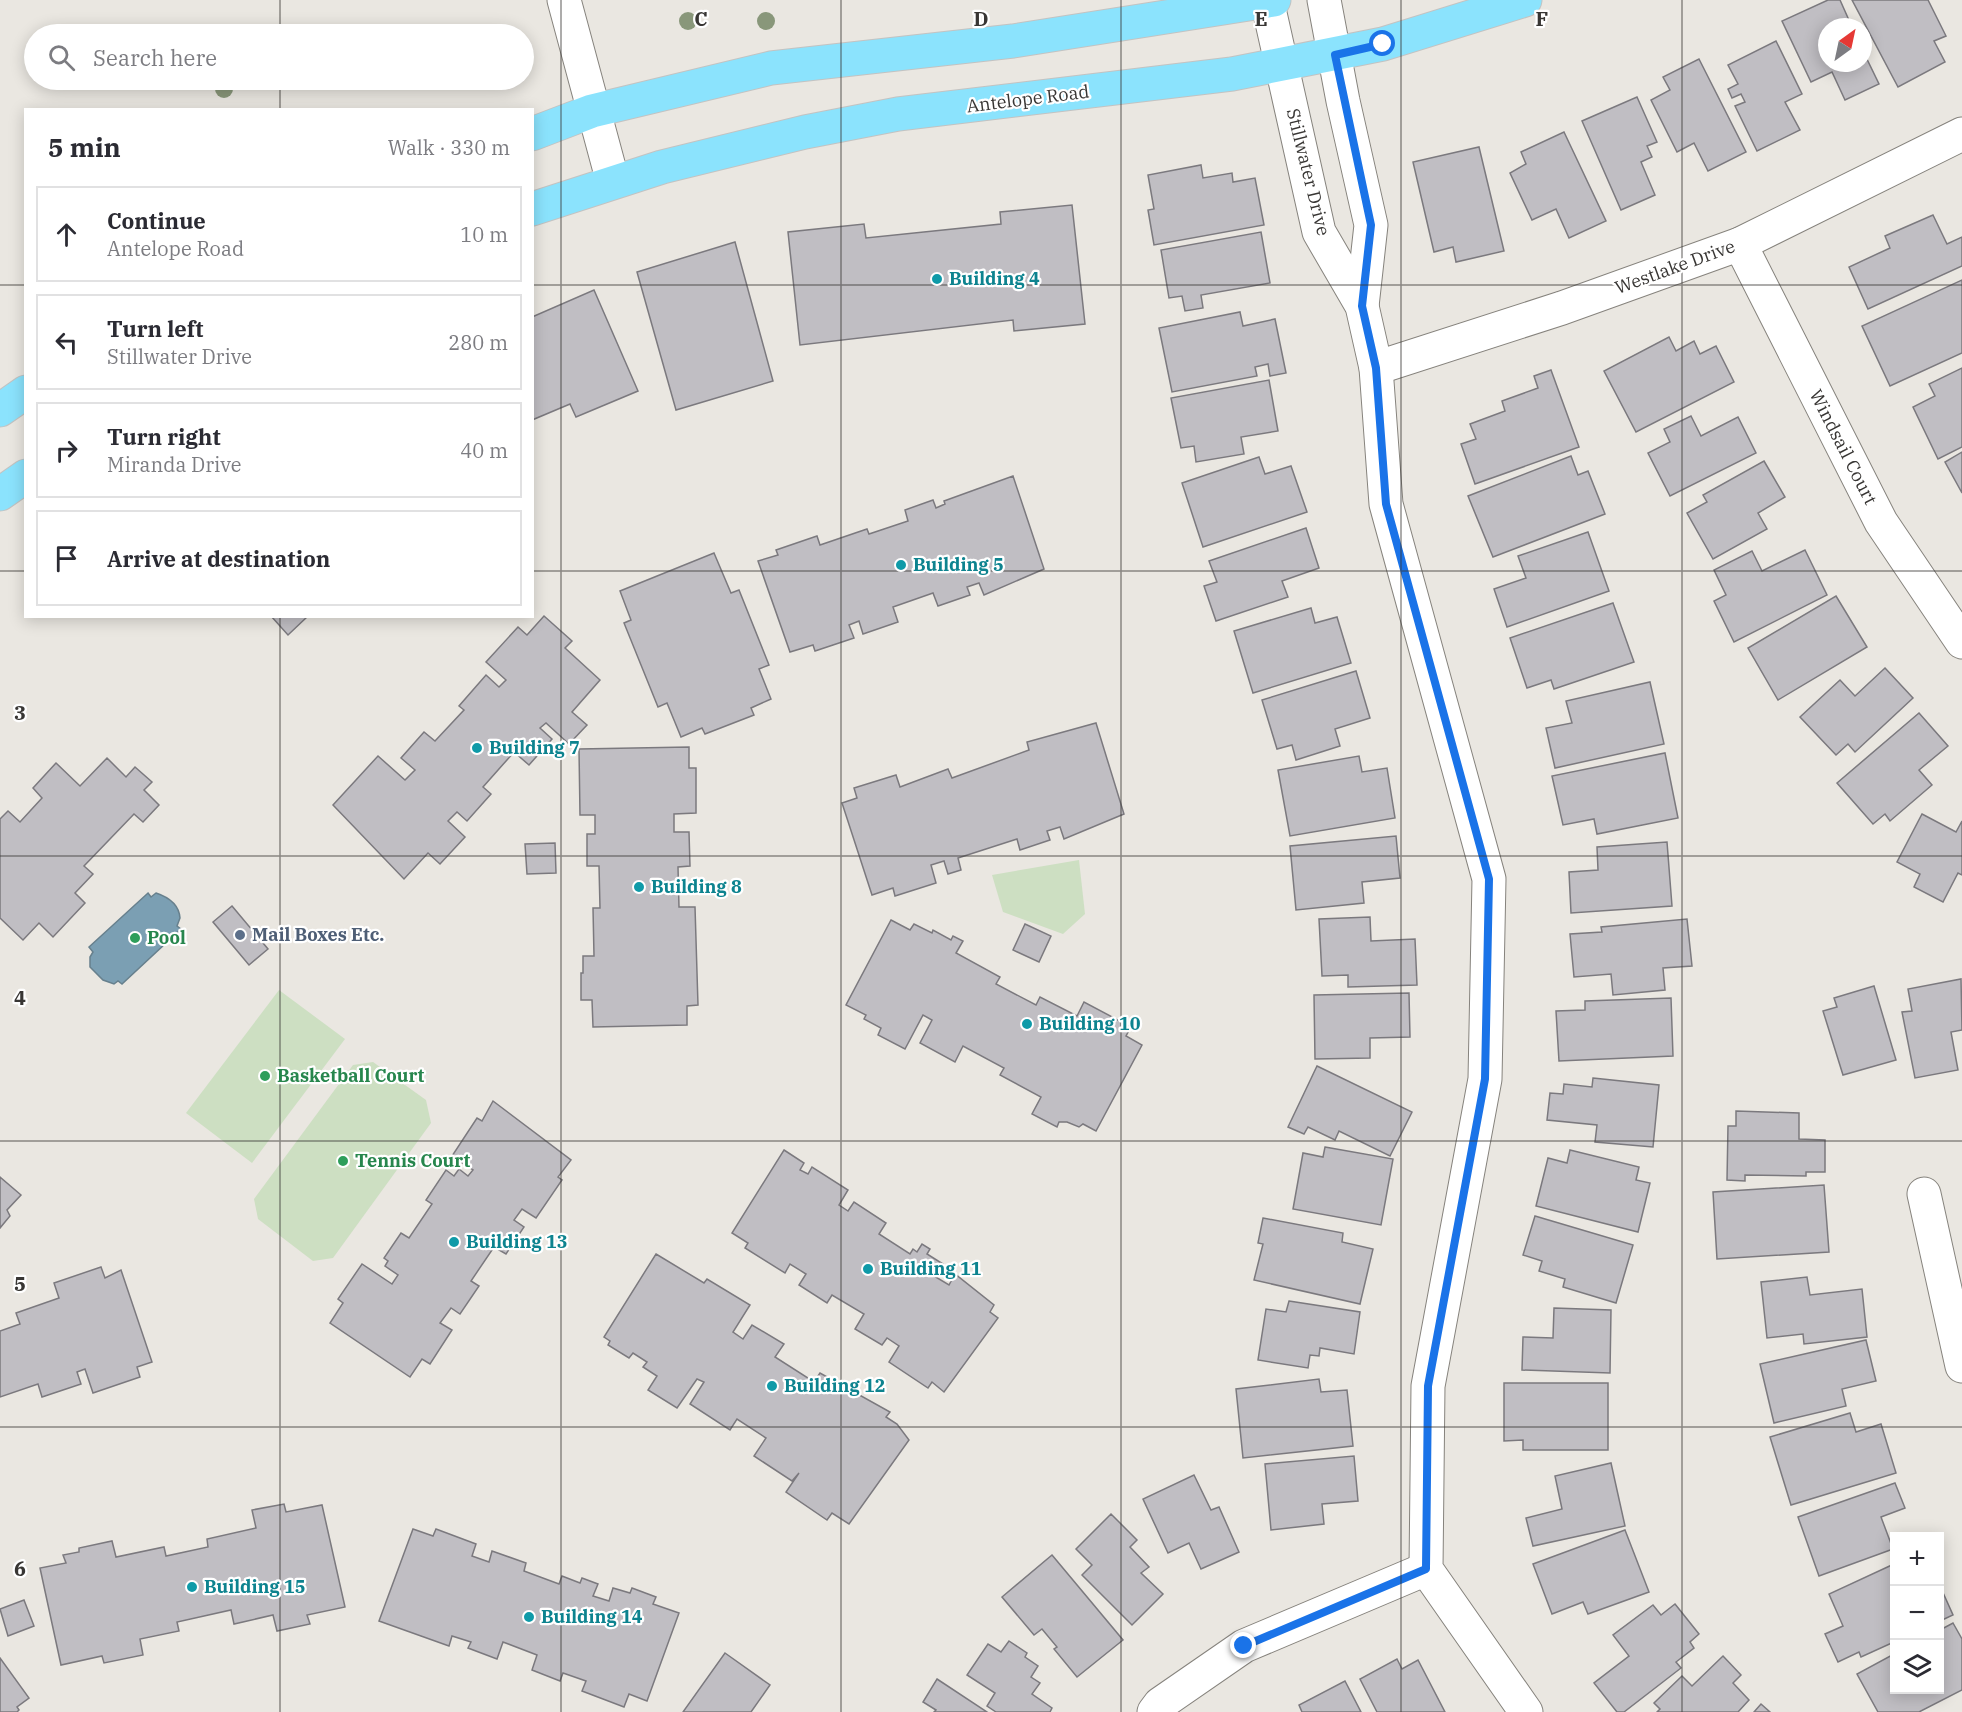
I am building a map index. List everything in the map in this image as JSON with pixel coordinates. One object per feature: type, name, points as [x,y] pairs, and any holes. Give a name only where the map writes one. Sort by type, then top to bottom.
[{"type":"main road","points":[[534,133],[592,111],[771,68],[1013,41],[1269,0]]},
{"type":"main road","name":"Antelope Road","points":[[534,208],[662,167],[805,132],[898,114],[1198,79],[1335,55],[1383,44],[1525,0]]},
{"type":"main road","points":[[0,410],[24,393]]},
{"type":"main road","points":[[0,494],[24,477]]},
{"type":"street","points":[[564,0],[592,111],[613,182]]},
{"type":"street","name":"Stillwater Drive","points":[[1269,0],[1319,232],[1362,306],[1376,368],[1386,504],[1489,879],[1485,1079],[1428,1386],[1426,1569]]},
{"type":"street","name":"Stillwater Drive","points":[[1324,0],[1371,225],[1362,306]]},
{"type":"street","name":"Westlake Drive","points":[[1376,368],[1562,308],[1740,244],[1962,134]]},
{"type":"street","name":"Windsail Court","points":[[1740,244],[1881,522],[1962,642]]},
{"type":"street","points":[[1924,1194],[1962,1366]]},
{"type":"street","points":[[1154,1712],[1160,1704],[1244,1646],[1426,1569],[1526,1712]]},
{"type":"green space","points":[[1079,860],[1085,914],[1063,934],[1003,912],[992,875]]},
{"type":"green space","name":"Basketball Court","points":[[279,990],[345,1039],[252,1163],[186,1113]]},
{"type":"green space","name":"Tennis Court","points":[[373,1062],[426,1100],[431,1123],[333,1258],[313,1261],[258,1219],[254,1199],[353,1065]]},
{"type":"water","name":"Pool","points":[[148,893],[151,897],[156,893],[172,902],[178,909],[180,918],[177,926],[181,929],[122,984],[118,981],[114,984],[103,980],[90,967],[90,957],[93,952],[89,947]]},
{"type":"building","points":[[1828,0],[1840,0],[1848,18],[1818,18],[1818,72],[1832,72],[1811,82],[1782,21]]},
{"type":"building","points":[[1852,0],[1928,0],[1946,36],[1934,41],[1945,62],[1898,87],[1872,38],[1872,18],[1862,18]]},
{"type":"building","points":[[1776,41],[1802,94],[1785,102],[1800,130],[1757,151],[1735,106],[1745,102],[1741,94],[1732,98],[1728,89],[1738,84],[1728,65]]},
{"type":"building","points":[[1699,59],[1746,152],[1708,171],[1694,143],[1677,152],[1651,100],[1670,90],[1663,77]]},
{"type":"building","points":[[1872,70],[1879,84],[1845,100],[1832,72],[1872,72]]},
{"type":"building","points":[[1637,97],[1657,142],[1647,146],[1652,157],[1641,162],[1655,195],[1621,210],[1582,121]]},
{"type":"building","points":[[1564,132],[1606,221],[1569,238],[1556,209],[1532,220],[1510,173],[1526,164],[1521,152]]},
{"type":"building","points":[[1479,147],[1504,251],[1456,262],[1453,247],[1434,252],[1413,162]]},
{"type":"building","points":[[1201,165],[1203,178],[1232,173],[1233,182],[1255,178],[1264,225],[1154,245],[1148,210],[1154,209],[1148,175]]},
{"type":"building","name":"Building 4","points":[[1072,205],[1085,324],[1014,331],[1013,320],[800,345],[788,232],[864,224],[866,238],[1001,224],[1000,212]]},
{"type":"building","points":[[1933,215],[1947,244],[1962,237],[1962,266],[1868,309],[1849,267],[1890,248],[1885,236]]},
{"type":"building","points":[[1261,232],[1270,283],[1201,295],[1203,308],[1185,311],[1182,296],[1169,298],[1161,250]]},
{"type":"building","points":[[735,242],[773,381],[676,410],[637,272]]},
{"type":"building","points":[[1962,280],[1962,353],[1890,386],[1862,326]]},
{"type":"building","points":[[594,290],[638,391],[576,417],[570,404],[534,419],[534,316]]},
{"type":"building","points":[[1240,312],[1243,326],[1275,319],[1286,373],[1270,376],[1268,364],[1255,367],[1257,376],[1172,392],[1159,328]]},
{"type":"building","points":[[1669,337],[1676,351],[1694,341],[1700,354],[1716,346],[1734,382],[1636,432],[1604,371]]},
{"type":"building","points":[[1962,368],[1962,447],[1938,459],[1913,407],[1935,396],[1929,384]]},
{"type":"building","points":[[1551,370],[1579,447],[1475,484],[1461,444],[1476,439],[1470,424],[1505,411],[1502,401],[1538,388],[1534,376]]},
{"type":"building","points":[[1269,380],[1278,431],[1241,437],[1244,454],[1196,462],[1194,446],[1181,448],[1171,398]]},
{"type":"building","points":[[1691,416],[1701,436],[1738,417],[1756,453],[1670,496],[1648,453],[1670,442],[1664,429]]},
{"type":"building","points":[[1962,452],[1962,493],[1945,462]]},
{"type":"building","points":[[1571,456],[1578,475],[1588,471],[1605,514],[1493,557],[1468,496]]},
{"type":"building","points":[[1259,457],[1265,474],[1291,466],[1307,512],[1203,547],[1182,483]]},
{"type":"building","points":[[1764,461],[1785,497],[1758,513],[1767,529],[1713,559],[1687,513],[1707,502],[1703,495]]},
{"type":"building","name":"Building 5","points":[[1013,476],[1044,569],[984,595],[979,583],[967,587],[970,595],[938,606],[933,593],[893,607],[898,622],[863,634],[859,621],[849,625],[854,638],[815,651],[813,645],[790,652],[758,561],[778,555],[776,550],[817,536],[820,545],[867,529],[869,534],[908,521],[905,510],[933,500],[936,508],[945,504],[944,501]]},
{"type":"building","points":[[1306,528],[1319,568],[1282,581],[1288,597],[1216,621],[1204,586],[1217,582],[1209,561]]},
{"type":"building","points":[[1588,532],[1609,591],[1507,627],[1494,589],[1526,578],[1518,556]]},
{"type":"building","points":[[1805,550],[1827,595],[1734,642],[1714,601],[1726,595],[1714,570],[1752,551],[1762,571]]},
{"type":"building","points":[[714,553],[731,593],[739,590],[769,665],[759,669],[771,699],[751,708],[754,715],[705,734],[702,728],[681,737],[667,703],[658,707],[624,623],[631,620],[620,591]]},
{"type":"building","points":[[1836,596],[1867,647],[1778,700],[1748,648]]},
{"type":"building","points":[[1613,603],[1634,662],[1554,689],[1551,680],[1527,688],[1510,638]]},
{"type":"building","points":[[1311,608],[1315,623],[1337,617],[1351,663],[1253,693],[1234,631]]},
{"type":"building","name":"Building 7","points":[[544,616],[572,641],[565,648],[600,680],[572,712],[587,725],[569,744],[546,723],[540,728],[552,739],[529,765],[514,752],[483,787],[491,794],[467,821],[457,812],[448,821],[465,837],[440,864],[428,853],[404,879],[333,805],[378,756],[405,780],[415,770],[401,758],[424,732],[435,741],[464,710],[459,706],[486,675],[499,687],[506,680],[486,662],[518,627],[527,635]]},
{"type":"building","points":[[273,618],[306,618],[288,635]]},
{"type":"building","points":[[1885,668],[1913,698],[1855,752],[1848,744],[1836,755],[1800,717],[1840,680],[1855,696]]},
{"type":"building","points":[[1356,671],[1370,718],[1335,729],[1340,746],[1296,760],[1292,745],[1277,749],[1262,700]]},
{"type":"building","points":[[1650,682],[1664,744],[1555,768],[1546,728],[1572,723],[1566,701]]},
{"type":"building","points":[[1919,713],[1948,746],[1919,770],[1932,785],[1890,821],[1885,814],[1873,824],[1837,783]]},
{"type":"building","points":[[1096,723],[1124,814],[1064,839],[1060,827],[1047,831],[1050,840],[1020,850],[1017,839],[958,858],[961,870],[948,874],[944,861],[931,865],[936,883],[895,896],[893,888],[872,895],[842,803],[857,798],[854,788],[896,775],[900,787],[948,769],[952,778],[1029,750],[1027,742]]},
{"type":"building","name":"Building 8","points":[[689,747],[689,768],[696,768],[696,813],[674,814],[674,832],[689,832],[690,866],[678,867],[679,907],[695,907],[698,1005],[687,1006],[687,1025],[593,1027],[592,1000],[581,1000],[581,973],[583,973],[583,956],[594,956],[593,908],[600,908],[599,866],[587,866],[587,834],[595,834],[595,815],[580,815],[579,749]]},
{"type":"building","points":[[1665,753],[1678,818],[1597,834],[1594,819],[1563,825],[1552,776]]},
{"type":"building","points":[[1359,756],[1362,772],[1387,768],[1395,818],[1290,836],[1278,770]]},
{"type":"building","points":[[107,758],[126,777],[135,767],[152,782],[144,790],[159,805],[143,822],[134,814],[84,866],[93,874],[75,893],[85,903],[53,937],[39,923],[23,940],[0,918],[0,819],[8,811],[20,822],[42,798],[33,788],[56,763],[80,786]]},
{"type":"building","points":[[1922,814],[1956,832],[1962,821],[1962,875],[1958,873],[1943,902],[1914,887],[1920,874],[1897,862]]},
{"type":"building","points":[[1396,836],[1400,878],[1362,882],[1364,903],[1296,910],[1290,846]]},
{"type":"building","points":[[1667,842],[1672,906],[1571,913],[1569,872],[1598,870],[1597,847]]},
{"type":"building","points":[[555,843],[556,873],[527,874],[525,844]]},
{"type":"building","name":"Mail Boxes Etc.","points":[[232,906],[268,949],[249,965],[213,922]]},
{"type":"building","points":[[1370,917],[1371,941],[1415,939],[1417,985],[1348,987],[1348,975],[1322,976],[1319,919]]},
{"type":"building","points":[[1687,919],[1692,966],[1663,968],[1665,990],[1613,995],[1611,974],[1574,977],[1570,934],[1602,932],[1601,927]]},
{"type":"building","name":"Building 10","points":[[891,920],[910,930],[914,924],[932,933],[933,930],[951,940],[953,936],[963,941],[956,953],[1000,977],[996,984],[1036,1005],[1040,997],[1077,1016],[1084,1002],[1131,1027],[1126,1036],[1142,1045],[1096,1131],[1083,1124],[1079,1127],[1067,1122],[1059,1122],[1057,1127],[1032,1114],[1041,1097],[1000,1075],[1004,1068],[963,1046],[955,1062],[920,1043],[932,1020],[923,1015],[905,1049],[878,1035],[881,1028],[864,1019],[866,1015],[846,1005]]},
{"type":"building","points":[[1025,924],[1051,936],[1039,962],[1013,950]]},
{"type":"building","points":[[1961,979],[1962,1030],[1951,1032],[1958,1070],[1915,1078],[1902,1012],[1912,1011],[1908,989]]},
{"type":"building","points":[[1874,986],[1896,1060],[1843,1075],[1823,1011],[1837,1007],[1834,998]]},
{"type":"building","points":[[1409,993],[1410,1037],[1370,1038],[1370,1058],[1315,1059],[1314,995]]},
{"type":"building","points":[[1671,998],[1673,1056],[1559,1061],[1556,1011],[1585,1010],[1585,1001]]},
{"type":"building","points":[[1317,1066],[1412,1112],[1390,1156],[1339,1131],[1335,1140],[1308,1127],[1304,1134],[1288,1127]]},
{"type":"building","points":[[1593,1078],[1659,1085],[1653,1147],[1595,1142],[1597,1125],[1547,1120],[1550,1093],[1563,1094],[1564,1084],[1592,1087]]},
{"type":"building","name":"Building 13","points":[[493,1101],[571,1160],[558,1177],[562,1180],[536,1218],[522,1209],[514,1220],[524,1227],[506,1254],[494,1247],[471,1281],[479,1286],[460,1314],[451,1308],[440,1323],[452,1330],[430,1364],[422,1359],[410,1377],[330,1323],[343,1303],[338,1299],[362,1264],[392,1284],[398,1275],[385,1266],[388,1261],[384,1258],[401,1233],[409,1238],[432,1204],[426,1200],[446,1170],[454,1176],[459,1169],[468,1176],[473,1170],[452,1156],[477,1118],[482,1121]]},
{"type":"building","points":[[1736,1111],[1799,1113],[1799,1139],[1825,1140],[1825,1172],[1806,1172],[1806,1176],[1745,1175],[1745,1181],[1727,1180],[1728,1126],[1736,1126]]},
{"type":"building","points":[[1325,1147],[1393,1159],[1381,1225],[1293,1209],[1303,1153],[1323,1157]]},
{"type":"building","name":"Building 11","points":[[784,1150],[804,1163],[800,1170],[808,1174],[812,1167],[848,1190],[839,1205],[848,1211],[854,1202],[886,1223],[879,1234],[910,1254],[913,1249],[917,1252],[922,1244],[930,1249],[927,1254],[943,1264],[934,1276],[949,1285],[955,1274],[994,1305],[990,1312],[998,1318],[944,1392],[932,1382],[928,1388],[889,1362],[899,1346],[887,1338],[882,1345],[855,1329],[864,1314],[832,1295],[827,1303],[799,1285],[806,1274],[790,1264],[785,1273],[745,1248],[748,1243],[732,1233]]},
{"type":"building","points":[[1570,1150],[1639,1167],[1636,1180],[1650,1183],[1638,1232],[1536,1206],[1548,1158],[1567,1163]]},
{"type":"building","points":[[0,1177],[21,1195],[7,1210],[10,1216],[0,1228]]},
{"type":"building","points":[[1824,1185],[1829,1252],[1717,1259],[1713,1192]]},
{"type":"building","points":[[1535,1216],[1633,1245],[1616,1303],[1563,1287],[1565,1279],[1539,1271],[1542,1261],[1523,1255]]},
{"type":"building","points":[[1263,1218],[1343,1233],[1342,1242],[1373,1249],[1360,1304],[1254,1280],[1263,1244],[1258,1243]]},
{"type":"building","name":"Building 12","points":[[656,1254],[704,1283],[707,1279],[750,1305],[733,1332],[743,1339],[752,1325],[784,1344],[775,1357],[814,1382],[820,1373],[890,1412],[886,1417],[897,1424],[909,1440],[849,1524],[832,1513],[827,1520],[786,1492],[799,1473],[792,1481],[754,1456],[766,1438],[737,1419],[730,1430],[690,1404],[704,1382],[697,1379],[677,1408],[648,1390],[657,1376],[643,1367],[647,1362],[633,1353],[629,1358],[608,1345],[610,1341],[604,1337]]},
{"type":"building","points":[[101,1267],[105,1278],[121,1270],[152,1362],[137,1367],[140,1377],[93,1393],[85,1369],[77,1372],[81,1384],[42,1397],[38,1384],[0,1397],[0,1331],[20,1324],[16,1313],[59,1298],[54,1283]]},
{"type":"building","points":[[1807,1277],[1810,1295],[1862,1289],[1867,1337],[1804,1344],[1803,1334],[1767,1338],[1761,1282]]},
{"type":"building","points":[[1289,1301],[1360,1312],[1354,1354],[1320,1348],[1319,1356],[1310,1355],[1308,1368],[1258,1360],[1266,1309],[1286,1312]]},
{"type":"building","points":[[1554,1308],[1611,1310],[1610,1373],[1522,1370],[1523,1337],[1553,1338]]},
{"type":"building","points":[[1866,1340],[1876,1381],[1842,1389],[1846,1406],[1774,1423],[1760,1364]]},
{"type":"building","points":[[1319,1379],[1321,1392],[1347,1390],[1353,1446],[1243,1458],[1236,1389]]},
{"type":"building","points":[[1504,1383],[1608,1383],[1608,1450],[1523,1450],[1523,1440],[1504,1441]]},
{"type":"building","points":[[1850,1413],[1856,1432],[1881,1424],[1896,1473],[1791,1505],[1770,1437]]},
{"type":"building","points":[[1354,1456],[1358,1501],[1322,1504],[1324,1524],[1271,1530],[1265,1464]]},
{"type":"building","points":[[1611,1463],[1625,1526],[1533,1546],[1526,1518],[1562,1509],[1555,1476]]},
{"type":"building","points":[[1194,1475],[1211,1510],[1219,1507],[1239,1552],[1201,1569],[1189,1543],[1168,1553],[1143,1499]]},
{"type":"building","points":[[1895,1483],[1905,1508],[1881,1517],[1890,1541],[1890,1550],[1819,1576],[1798,1517]]},
{"type":"building","name":"Building 15","points":[[284,1504],[286,1512],[322,1505],[345,1607],[307,1615],[310,1624],[277,1631],[273,1615],[234,1624],[231,1610],[177,1622],[179,1631],[140,1639],[143,1655],[104,1663],[102,1656],[61,1665],[40,1568],[66,1563],[63,1555],[79,1552],[79,1548],[112,1541],[116,1557],[164,1547],[166,1556],[208,1547],[207,1539],[256,1528],[252,1510]]},
{"type":"building","points":[[1111,1514],[1137,1540],[1130,1547],[1149,1567],[1141,1573],[1163,1594],[1132,1625],[1082,1575],[1092,1565],[1076,1549]]},
{"type":"building","name":"Building 14","points":[[413,1529],[433,1536],[436,1529],[476,1544],[472,1556],[489,1562],[492,1551],[526,1563],[524,1571],[559,1584],[562,1576],[580,1583],[582,1578],[598,1584],[593,1596],[609,1601],[613,1588],[630,1593],[632,1588],[656,1597],[653,1604],[679,1613],[647,1701],[629,1694],[624,1707],[582,1691],[586,1681],[563,1673],[560,1681],[532,1670],[537,1655],[503,1642],[497,1659],[468,1648],[471,1642],[452,1636],[449,1646],[379,1621]]},
{"type":"building","points":[[1625,1530],[1649,1592],[1588,1614],[1583,1602],[1552,1614],[1533,1564]]},
{"type":"building","points":[[1052,1555],[1123,1640],[1077,1677],[1054,1649],[1057,1647],[1042,1629],[1034,1635],[1002,1597]]},
{"type":"building","points":[[1890,1566],[1890,1644],[1861,1657],[1859,1652],[1838,1662],[1825,1634],[1843,1626],[1829,1594]]},
{"type":"building","points":[[1944,1595],[1953,1615],[1944,1619]]},
{"type":"building","points":[[24,1600],[34,1626],[8,1636],[0,1609]]},
{"type":"building","points":[[1675,1604],[1699,1634],[1690,1642],[1694,1648],[1676,1662],[1681,1668],[1624,1712],[1617,1712],[1594,1683],[1629,1656],[1613,1635],[1653,1605],[1661,1615]]},
{"type":"building","points":[[1953,1623],[1962,1639],[1962,1690],[1919,1712],[1878,1712],[1857,1674],[1890,1656],[1890,1694],[1944,1694],[1944,1628]]},
{"type":"building","points":[[1009,1641],[1027,1653],[1025,1657],[1038,1666],[1031,1677],[1040,1683],[1032,1694],[1052,1708],[1050,1712],[996,1712],[987,1706],[995,1693],[967,1675],[988,1644],[1001,1652]]},
{"type":"building","points":[[725,1653],[770,1685],[751,1712],[683,1712]]},
{"type":"building","points":[[1723,1656],[1741,1675],[1733,1683],[1749,1700],[1738,1712],[1657,1712],[1660,1709],[1654,1703],[1682,1676],[1692,1686]]},
{"type":"building","points":[[0,1658],[29,1698],[17,1707],[19,1710],[17,1712],[0,1712]]},
{"type":"building","points":[[1397,1659],[1402,1669],[1418,1660],[1445,1712],[1377,1712],[1360,1679]]},
{"type":"building","points":[[937,1679],[987,1712],[934,1712],[936,1710],[923,1702]]},
{"type":"building","points":[[1345,1681],[1361,1712],[1302,1712],[1299,1705]]},
{"type":"building","points":[[1761,1704],[1770,1712],[1754,1712]]},
{"type":"place","name":"Building 4","points":[[937,279]]},
{"type":"place","name":"Building 5","points":[[901,565]]},
{"type":"place","name":"Building 7","points":[[477,748]]},
{"type":"place","name":"Building 8","points":[[639,887]]},
{"type":"place","name":"Mail Boxes Etc.","points":[[240,935]]},
{"type":"place","name":"Pool","points":[[135,938]]},
{"type":"place","name":"Building 10","points":[[1027,1024]]},
{"type":"place","name":"Basketball Court","points":[[265,1076]]},
{"type":"place","name":"Tennis Court","points":[[343,1161]]},
{"type":"place","name":"Building 13","points":[[454,1242]]},
{"type":"place","name":"Building 11","points":[[868,1269]]},
{"type":"place","name":"Building 12","points":[[772,1386]]},
{"type":"place","name":"Building 15","points":[[192,1587]]},
{"type":"place","name":"Building 14","points":[[529,1617]]},
{"type":"route","points":[[1244,1646],[1426,1569],[1428,1386],[1485,1079],[1489,879],[1386,504],[1376,368],[1362,306],[1371,225],[1335,55],[1383,44]]}]
